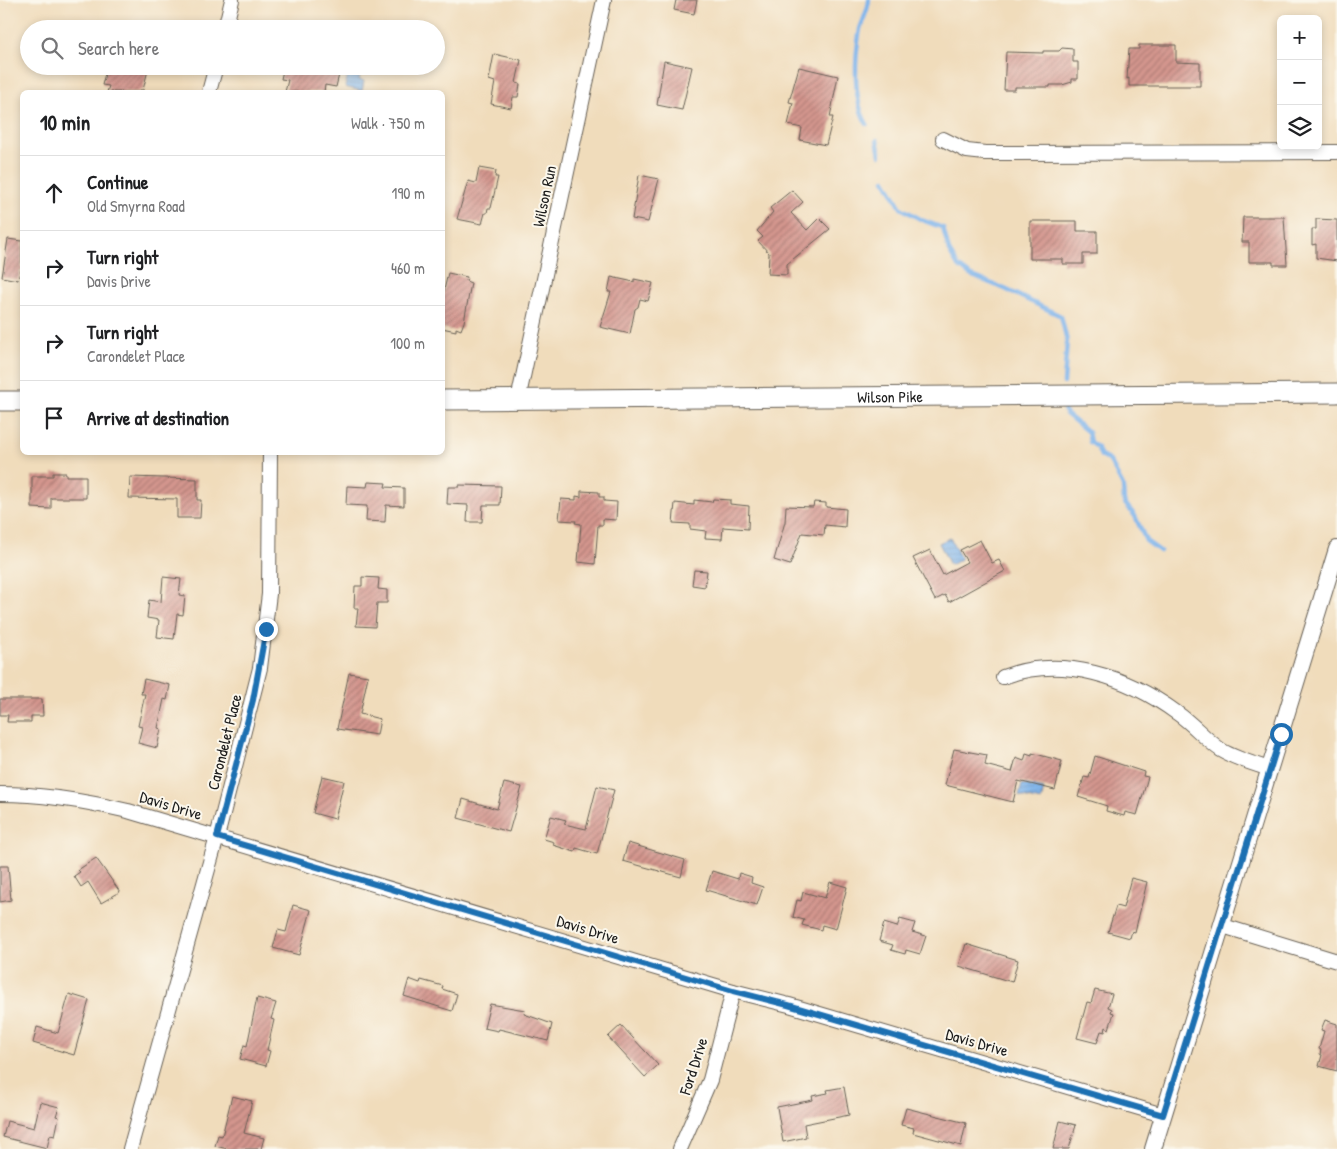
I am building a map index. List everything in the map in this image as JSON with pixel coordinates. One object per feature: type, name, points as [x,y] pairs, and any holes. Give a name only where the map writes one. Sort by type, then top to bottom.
[{"type":"main road","name":"Wilson Pike","points":[[445,400],[1337,393]]},
{"type":"main road","points":[[0,402],[20,401]]},
{"type":"street","points":[[227,20],[232,0]]},
{"type":"street","name":"Wilson Run","points":[[518,400],[604,0]]},
{"type":"street","points":[[210,90],[214,75]]},
{"type":"street","points":[[943,139],[967,151],[985,153],[1337,152]]},
{"type":"street","name":"Carondelet Place","points":[[130,1149],[253,700],[265,632],[268,594],[270,455]]},
{"type":"street","points":[[1153,1149],[1223,926],[1337,549]]},
{"type":"street","points":[[1003,677],[1019,670],[1053,667],[1093,673],[1112,679],[1155,698],[1178,713],[1221,750],[1242,760],[1270,769]]},
{"type":"street","name":"Davis Drive","points":[[0,794],[33,794],[83,800],[128,811],[733,991],[788,1005],[1163,1115]]},
{"type":"street","points":[[1223,926],[1337,961]]},
{"type":"street","name":"Ford Drive","points":[[680,1149],[710,1080],[733,991]]},
{"type":"water","points":[[348,75],[360,75],[359,80],[364,81],[362,90],[345,87]]},
{"type":"water","points":[[950,538],[961,559],[950,565],[939,543]]},
{"type":"water","points":[[1022,784],[1044,789],[1041,801],[1019,796]]},
{"type":"building","points":[[676,0],[697,0],[694,14],[674,10]]},
{"type":"building","points":[[1139,45],[1176,45],[1176,62],[1200,63],[1200,86],[1129,86],[1129,78],[1127,79],[1129,49],[1139,49]]},
{"type":"building","points":[[1062,48],[1073,49],[1073,62],[1078,62],[1078,79],[1072,79],[1072,82],[1062,85],[1050,85],[1050,87],[1015,87],[1015,90],[1004,90],[1006,52],[1043,53],[1043,51],[1059,51]]},
{"type":"building","points":[[494,54],[521,60],[516,83],[520,84],[518,97],[513,97],[511,108],[491,104],[495,82],[489,80]]},
{"type":"building","points":[[664,61],[692,67],[682,110],[657,105]]},
{"type":"building","points":[[799,67],[838,76],[830,117],[833,117],[826,145],[800,140],[802,128],[788,125],[793,103],[789,102]]},
{"type":"building","points":[[105,75],[147,75],[143,90],[108,90],[109,86],[102,85]]},
{"type":"building","points":[[282,75],[339,75],[336,87],[325,85],[324,90],[286,90],[288,80],[281,79]]},
{"type":"building","points":[[479,168],[496,171],[495,177],[498,177],[491,208],[488,208],[487,213],[485,213],[482,224],[457,219],[468,181],[476,183]]},
{"type":"building","points":[[639,175],[659,179],[648,222],[632,219]]},
{"type":"building","points":[[792,190],[803,202],[791,213],[807,230],[819,218],[830,229],[787,264],[787,275],[768,274],[769,253],[758,241],[763,237],[757,231],[773,212],[770,208]]},
{"type":"building","points":[[1243,217],[1284,217],[1287,265],[1273,265],[1273,262],[1249,262],[1249,242],[1242,242]]},
{"type":"building","points":[[1316,219],[1337,220],[1337,261],[1316,258],[1316,244],[1312,245],[1312,229],[1316,229]]},
{"type":"building","points":[[1030,221],[1077,221],[1077,231],[1097,231],[1097,254],[1083,254],[1083,264],[1063,264],[1063,259],[1030,259]]},
{"type":"building","points":[[8,239],[20,241],[20,271],[18,280],[2,277]]},
{"type":"building","points":[[448,273],[467,277],[466,281],[471,283],[461,330],[456,328],[456,331],[445,329],[445,286]]},
{"type":"building","points":[[611,277],[634,282],[634,279],[653,283],[648,301],[640,299],[638,307],[635,309],[630,334],[600,327],[611,292],[608,292]]},
{"type":"building","points":[[53,473],[66,473],[66,476],[86,476],[86,498],[51,498],[51,509],[32,508],[32,476],[53,476]]},
{"type":"building","points":[[130,477],[197,479],[197,500],[201,500],[200,518],[177,518],[177,499],[129,498]]},
{"type":"building","points":[[368,482],[386,483],[385,487],[404,488],[404,506],[386,505],[385,522],[366,521],[367,506],[346,505],[347,486],[367,487]]},
{"type":"building","points":[[459,485],[501,486],[500,505],[483,505],[482,522],[467,522],[468,505],[447,504],[448,487],[459,487]]},
{"type":"building","points":[[581,491],[599,492],[599,497],[604,497],[604,501],[617,502],[616,520],[603,519],[603,525],[598,525],[595,564],[578,562],[581,524],[575,523],[576,521],[559,520],[561,499],[576,500],[576,496],[581,497]]},
{"type":"building","points":[[713,499],[730,500],[730,504],[749,506],[748,529],[723,527],[722,539],[705,538],[706,531],[690,529],[690,524],[673,523],[675,503],[694,505],[694,500],[712,502]]},
{"type":"building","points":[[814,502],[826,503],[826,507],[846,509],[845,527],[825,525],[824,535],[802,533],[790,565],[774,560],[785,522],[786,506],[813,507]]},
{"type":"building","points":[[980,540],[992,563],[999,560],[1005,571],[949,602],[945,595],[935,600],[913,558],[930,550],[943,575],[967,562],[960,550]]},
{"type":"building","points":[[694,570],[707,571],[705,587],[692,585]]},
{"type":"building","points":[[163,577],[181,579],[179,595],[185,596],[183,615],[177,614],[174,639],[157,637],[159,620],[147,618],[149,600],[161,602]]},
{"type":"building","points":[[362,577],[379,578],[378,589],[387,590],[387,603],[377,603],[375,627],[356,626],[358,608],[354,608],[355,586],[362,586]]},
{"type":"building","points":[[349,673],[368,676],[360,714],[380,719],[377,735],[337,729]]},
{"type":"building","points":[[144,679],[170,685],[167,700],[164,699],[158,728],[161,729],[157,748],[138,743],[142,727],[138,726],[145,694],[141,694]]},
{"type":"building","points":[[0,699],[42,699],[43,716],[31,716],[31,722],[7,722],[8,715],[0,715]]},
{"type":"building","points":[[954,749],[987,755],[985,765],[1012,772],[1016,758],[1024,761],[1026,754],[1032,756],[1032,753],[1062,761],[1055,790],[1018,781],[1013,802],[945,785]]},
{"type":"building","points":[[1095,756],[1144,772],[1143,776],[1148,777],[1137,815],[1125,812],[1124,816],[1106,811],[1107,806],[1078,797],[1084,777],[1089,778]]},
{"type":"building","points":[[322,776],[344,781],[335,819],[313,813]]},
{"type":"building","points":[[504,783],[522,787],[509,832],[458,818],[463,799],[497,809]]},
{"type":"building","points":[[597,786],[614,790],[597,854],[576,848],[575,852],[553,845],[554,842],[544,839],[551,816],[566,820],[564,824],[586,829]]},
{"type":"building","points":[[628,843],[685,860],[681,877],[623,861]]},
{"type":"building","points":[[96,858],[120,892],[101,903],[88,882],[81,887],[74,876],[80,872],[78,870]]},
{"type":"building","points":[[0,866],[8,866],[11,900],[0,902]]},
{"type":"building","points":[[712,871],[738,879],[739,873],[752,877],[751,883],[763,887],[757,905],[706,890]]},
{"type":"building","points":[[1131,878],[1147,882],[1135,932],[1132,931],[1130,938],[1108,932],[1116,906],[1123,908]]},
{"type":"building","points":[[830,882],[847,887],[836,929],[822,925],[821,930],[802,925],[804,920],[793,917],[797,900],[801,901],[803,892],[825,898]]},
{"type":"building","points":[[293,905],[311,910],[299,955],[273,948],[278,930],[286,932]]},
{"type":"building","points":[[900,919],[915,923],[912,932],[926,936],[920,954],[906,950],[905,954],[891,950],[893,945],[879,941],[884,923],[897,927]]},
{"type":"building","points":[[966,944],[1018,960],[1012,982],[959,966]]},
{"type":"building","points":[[409,979],[420,983],[421,980],[443,986],[442,989],[457,994],[452,1011],[404,996]]},
{"type":"building","points":[[1095,990],[1112,994],[1108,1007],[1114,1013],[1109,1029],[1106,1027],[1105,1032],[1101,1031],[1097,1043],[1077,1038],[1087,1002],[1091,1003]]},
{"type":"building","points":[[69,994],[89,1000],[74,1055],[33,1043],[37,1027],[58,1033]]},
{"type":"building","points":[[257,998],[276,1003],[271,1019],[274,1020],[267,1050],[270,1051],[266,1066],[240,1059],[244,1045],[247,1046]]},
{"type":"building","points":[[490,1004],[525,1010],[524,1014],[552,1024],[548,1041],[499,1029],[498,1031],[484,1028]]},
{"type":"building","points":[[1325,1020],[1337,1024],[1337,1071],[1319,1066],[1322,1055],[1319,1049],[1324,1031],[1321,1030]]},
{"type":"building","points":[[621,1025],[658,1065],[645,1077],[608,1037]]},
{"type":"building","points":[[844,1087],[849,1115],[804,1124],[806,1137],[783,1142],[777,1107],[813,1100],[812,1096],[828,1093],[827,1090]]},
{"type":"building","points":[[232,1096],[252,1101],[244,1133],[264,1138],[261,1149],[228,1149],[215,1146],[218,1135],[222,1136]]},
{"type":"building","points":[[40,1102],[59,1107],[56,1116],[59,1117],[55,1136],[50,1135],[47,1148],[3,1137],[7,1121],[34,1128]]},
{"type":"building","points":[[906,1108],[966,1123],[961,1146],[913,1133],[914,1128],[901,1125]]},
{"type":"building","points":[[1060,1121],[1076,1125],[1069,1149],[1053,1149]]},
{"type":"waterway","points":[[867,124],[859,103],[856,65],[860,29],[869,0]]},
{"type":"waterway","points":[[877,140],[880,155]]},
{"type":"waterway","points":[[885,180],[901,208],[922,220],[943,228],[949,251],[958,266],[970,275],[1005,289],[1061,316],[1067,341],[1064,383]]},
{"type":"waterway","points":[[1064,405],[1065,413],[1088,432],[1090,442],[1097,447],[1101,456],[1110,461],[1123,486],[1124,502],[1135,516],[1146,541],[1160,551]]},
{"type":"route","points":[[266,629],[253,700],[217,837],[733,991],[788,1005],[1163,1115],[1281,734]]}]
